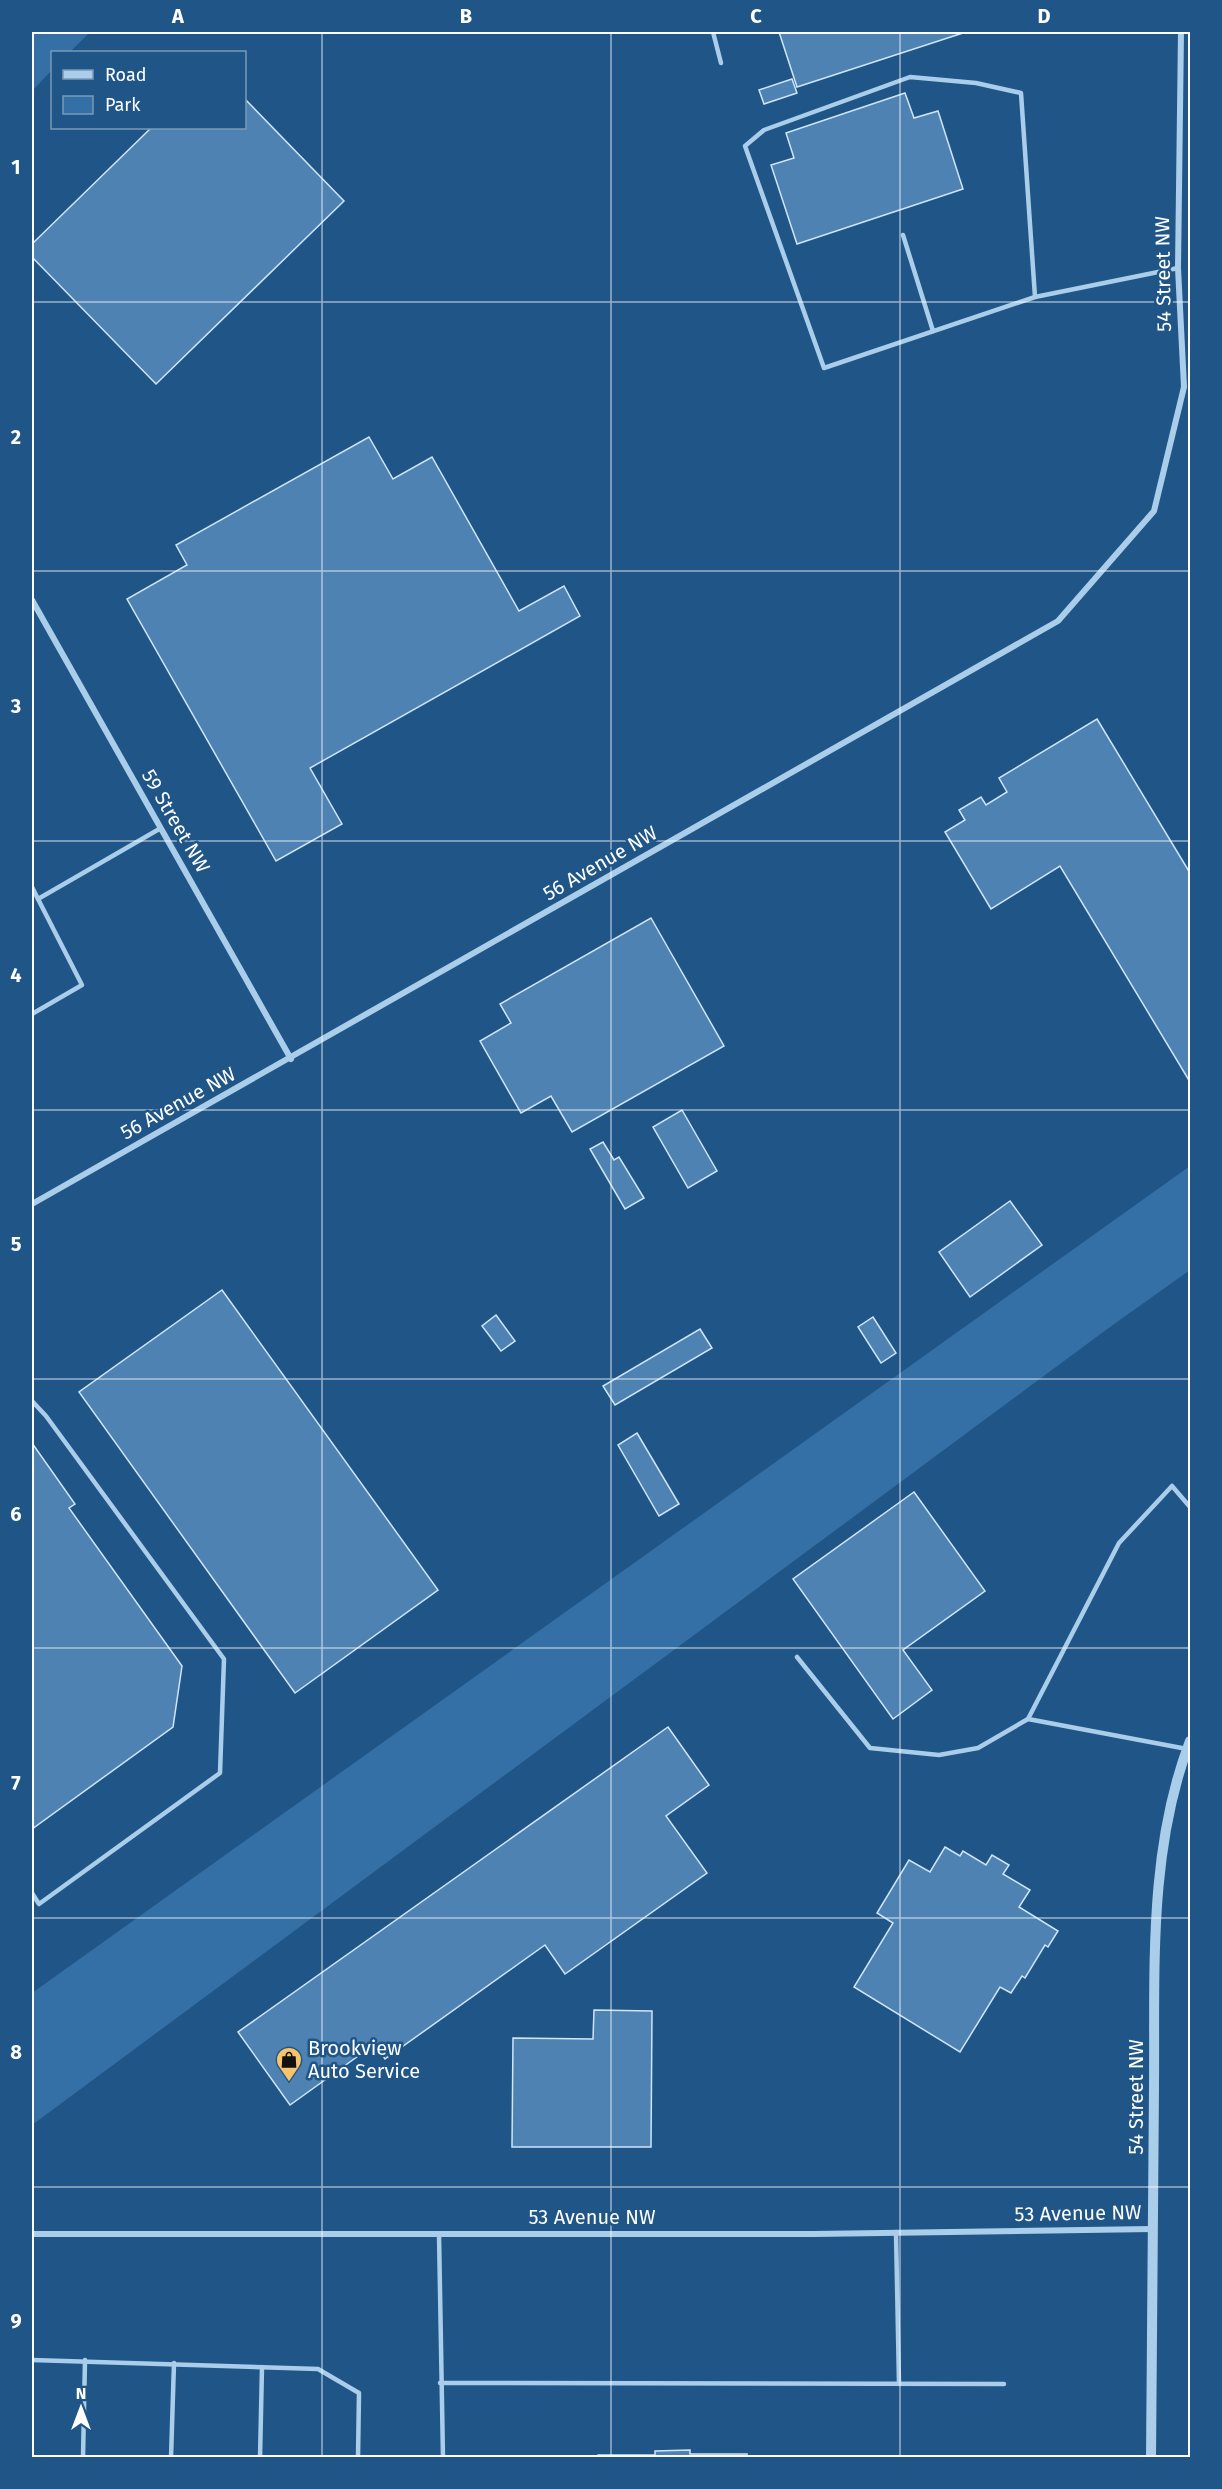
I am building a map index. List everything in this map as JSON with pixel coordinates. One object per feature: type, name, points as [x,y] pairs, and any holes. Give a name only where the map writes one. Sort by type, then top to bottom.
[{"type":"street","name":"54 Street NW","points":[[1154,511],[1184,387],[1178,268],[1181,32]]},
{"type":"street","name":"56 Avenue NW","points":[[32,1204],[291,1059],[1058,621],[1154,511]]},
{"type":"street","name":"59 Street NW","points":[[32,600],[291,1059]]},
{"type":"street","name":"54 Street NW","points":[[1152,2457],[1155,1955],[1160,1863],[1176,1778],[1189,1745]]},
{"type":"street","name":"53 Avenue NW","points":[[32,2234],[896,2232],[1153,2229]]},
{"type":"lane","points":[[713,32],[721,63]]},
{"type":"lane","points":[[1035,297],[1021,93],[975,83],[910,77],[764,130],[745,146],[824,368],[1035,297],[1178,268]]},
{"type":"lane","points":[[903,235],[933,331]]},
{"type":"lane","points":[[38,898],[160,828]]},
{"type":"lane","points":[[32,887],[82,986],[32,1014]]},
{"type":"lane","points":[[32,1401],[46,1416],[224,1659],[220,1773],[39,1904],[32,1893]]},
{"type":"lane","points":[[798,1658],[870,1748],[939,1755],[978,1748],[1028,1719],[1119,1544],[1172,1486],[1191,1507]]},
{"type":"lane","points":[[1028,1719],[1189,1745]]},
{"type":"lane","points":[[896,2232],[899,2384]]},
{"type":"lane","points":[[439,2234],[443,2457]]},
{"type":"lane","points":[[32,2360],[318,2369],[359,2393],[358,2457]]},
{"type":"lane","points":[[83,2457],[85,2360]]},
{"type":"lane","points":[[171,2457],[174,2363]]},
{"type":"lane","points":[[260,2457],[262,2367]]},
{"type":"lane","points":[[440,2383],[1004,2384]]},
{"type":"green space","points":[[32,32],[90,32],[71,51],[51,51],[51,71],[32,91]]},
{"type":"green space","points":[[1190,1166],[1190,1270],[32,2125],[32,1993]]},
{"type":"building","points":[[779,32],[966,32],[797,87]]},
{"type":"building","points":[[792,79],[797,93],[764,104],[759,90]]},
{"type":"building","points":[[905,93],[914,118],[938,111],[963,189],[797,244],[771,165],[794,158],[786,133]]},
{"type":"building","points":[[246,100],[344,201],[156,384],[32,257],[32,244],[150,129],[246,129]]},
{"type":"building","points":[[369,437],[393,479],[432,457],[519,611],[564,586],[580,616],[310,768],[342,824],[276,861],[127,599],[187,565],[176,545]]},
{"type":"building","points":[[1097,719],[1190,873],[1190,1082],[1060,866],[991,909],[945,832],[965,820],[959,810],[981,797],[986,805],[1007,792],[999,778]]},
{"type":"building","points":[[651,918],[724,1046],[572,1132],[551,1096],[521,1113],[480,1041],[511,1023],[500,1004]]},
{"type":"building","points":[[682,1110],[717,1171],[688,1188],[653,1127]]},
{"type":"building","points":[[603,1142],[614,1160],[619,1157],[644,1198],[625,1209],[590,1149]]},
{"type":"building","points":[[1010,1201],[1042,1245],[970,1297],[939,1252]]},
{"type":"building","points":[[222,1290],[438,1590],[295,1693],[79,1392]]},
{"type":"building","points":[[496,1315],[515,1341],[501,1351],[482,1326]]},
{"type":"building","points":[[873,1317],[896,1353],[881,1363],[858,1327]]},
{"type":"building","points":[[700,1329],[712,1348],[615,1405],[603,1386]]},
{"type":"building","points":[[637,1433],[679,1504],[659,1516],[618,1445]]},
{"type":"building","points":[[32,1443],[75,1504],[69,1508],[182,1666],[173,1727],[32,1829]]},
{"type":"building","points":[[914,1492],[985,1591],[903,1650],[932,1690],[893,1719],[793,1579]]},
{"type":"building","points":[[668,1727],[709,1785],[666,1816],[707,1873],[565,1974],[545,1945],[385,2059],[375,2044],[290,2105],[238,2032]]},
{"type":"building","points":[[945,1847],[960,1856],[963,1851],[986,1865],[992,1855],[1009,1865],[1003,1874],[1030,1890],[1019,1907],[1058,1931],[1048,1947],[1045,1945],[1025,1978],[1022,1976],[1011,1993],[1000,1987],[960,2052],[854,1987],[893,1923],[877,1913],[909,1860],[930,1872]]},
{"type":"building","points":[[594,2010],[652,2011],[651,2147],[512,2147],[513,2038],[593,2039]]},
{"type":"building","points":[[690,2450],[690,2454],[747,2454],[747,2458],[598,2458],[598,2455],[655,2455],[655,2451]]},
{"type":"place","name":"Brookview Auto Service","points":[[289,2083]]}]
